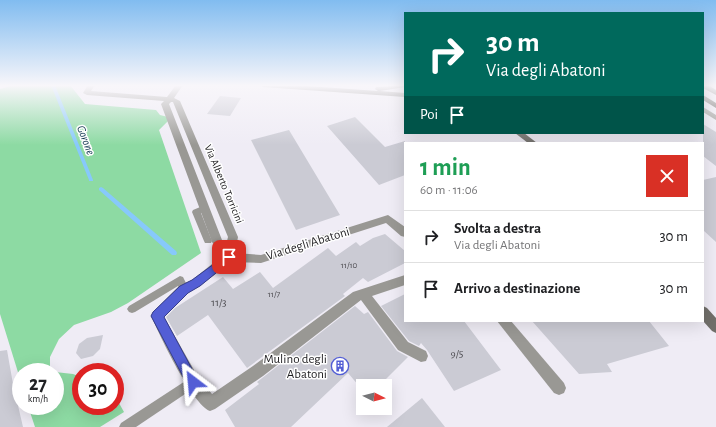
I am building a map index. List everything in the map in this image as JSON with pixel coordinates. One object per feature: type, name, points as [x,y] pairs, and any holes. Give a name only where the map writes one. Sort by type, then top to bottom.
[{"type":"main road","points":[[521,134],[532,142]]},
{"type":"main road","points":[[704,313],[716,327]]},
{"type":"street","points":[[165,105],[217,242],[229,257],[196,283],[184,289],[157,316],[193,382],[210,404],[363,293],[404,280]]},
{"type":"street","name":"Via Alberto Torricini","points":[[178,105],[233,237],[229,257]]},
{"type":"street","name":"Via degli Abatoni","points":[[229,257],[261,259],[388,219],[404,232]]},
{"type":"street","points":[[363,293],[403,346],[421,356]]},
{"type":"street","points":[[504,322],[559,388]]},
{"type":"lane","points":[[704,111],[716,118]]},
{"type":"lane","points":[[205,208],[196,212],[208,241]]},
{"type":"lane","points":[[132,309],[180,280],[184,289]]},
{"type":"lane","points":[[125,427],[193,382]]},
{"type":"green space","points":[[0,105],[96,105],[156,110],[160,115],[168,117],[169,120],[159,130],[201,253],[128,303],[111,312],[74,325],[59,339],[50,357],[50,363],[15,363],[0,314]]},
{"type":"green space","points":[[64,373],[72,374],[72,415],[119,415],[100,427],[35,427],[31,415],[64,415]]},
{"type":"building","points":[[214,105],[237,105],[230,116],[207,114]]},
{"type":"building","points":[[355,117],[385,147],[405,141],[404,175],[379,185],[327,126]]},
{"type":"building","points":[[704,125],[716,132],[716,166],[704,157]]},
{"type":"building","points":[[289,130],[340,215],[296,230],[251,140]]},
{"type":"building","points":[[716,177],[716,242],[704,231],[704,180]]},
{"type":"building","points":[[385,234],[404,250],[404,264],[368,282],[363,278],[343,294],[345,296],[247,368],[208,315],[177,336],[166,317],[175,308],[223,277],[233,289],[260,272],[273,288],[328,248],[336,256],[356,242],[360,246],[373,238]]},
{"type":"building","points":[[404,294],[404,322],[465,322],[501,370],[454,391],[421,343],[419,346],[409,341],[381,306]]},
{"type":"building","name":"Mulino degli Abatoni","points":[[355,306],[364,314],[368,312],[397,351],[408,357],[386,379],[356,379],[356,382],[348,373],[291,427],[235,427],[225,410],[259,384],[257,382]]},
{"type":"building","points":[[533,322],[650,322],[669,346],[607,364],[612,372],[579,374]]},
{"type":"building","points":[[103,335],[100,349],[93,356],[81,359],[76,353],[79,344],[87,338]]},
{"type":"building","points":[[7,350],[12,378],[12,415],[20,415],[23,427],[0,427],[0,351]]},
{"type":"building","points":[[422,398],[445,427],[387,427]]},
{"type":"waterway","name":"Gorone","points":[[61,105],[91,180]]},
{"type":"waterway","name":"Gorone","points":[[101,189],[174,253]]},
{"type":"place","name":"Mulino degli Abatoni","points":[[340,366]]},
{"type":"route","points":[[193,382],[157,316],[184,289],[196,283],[229,257]]}]
